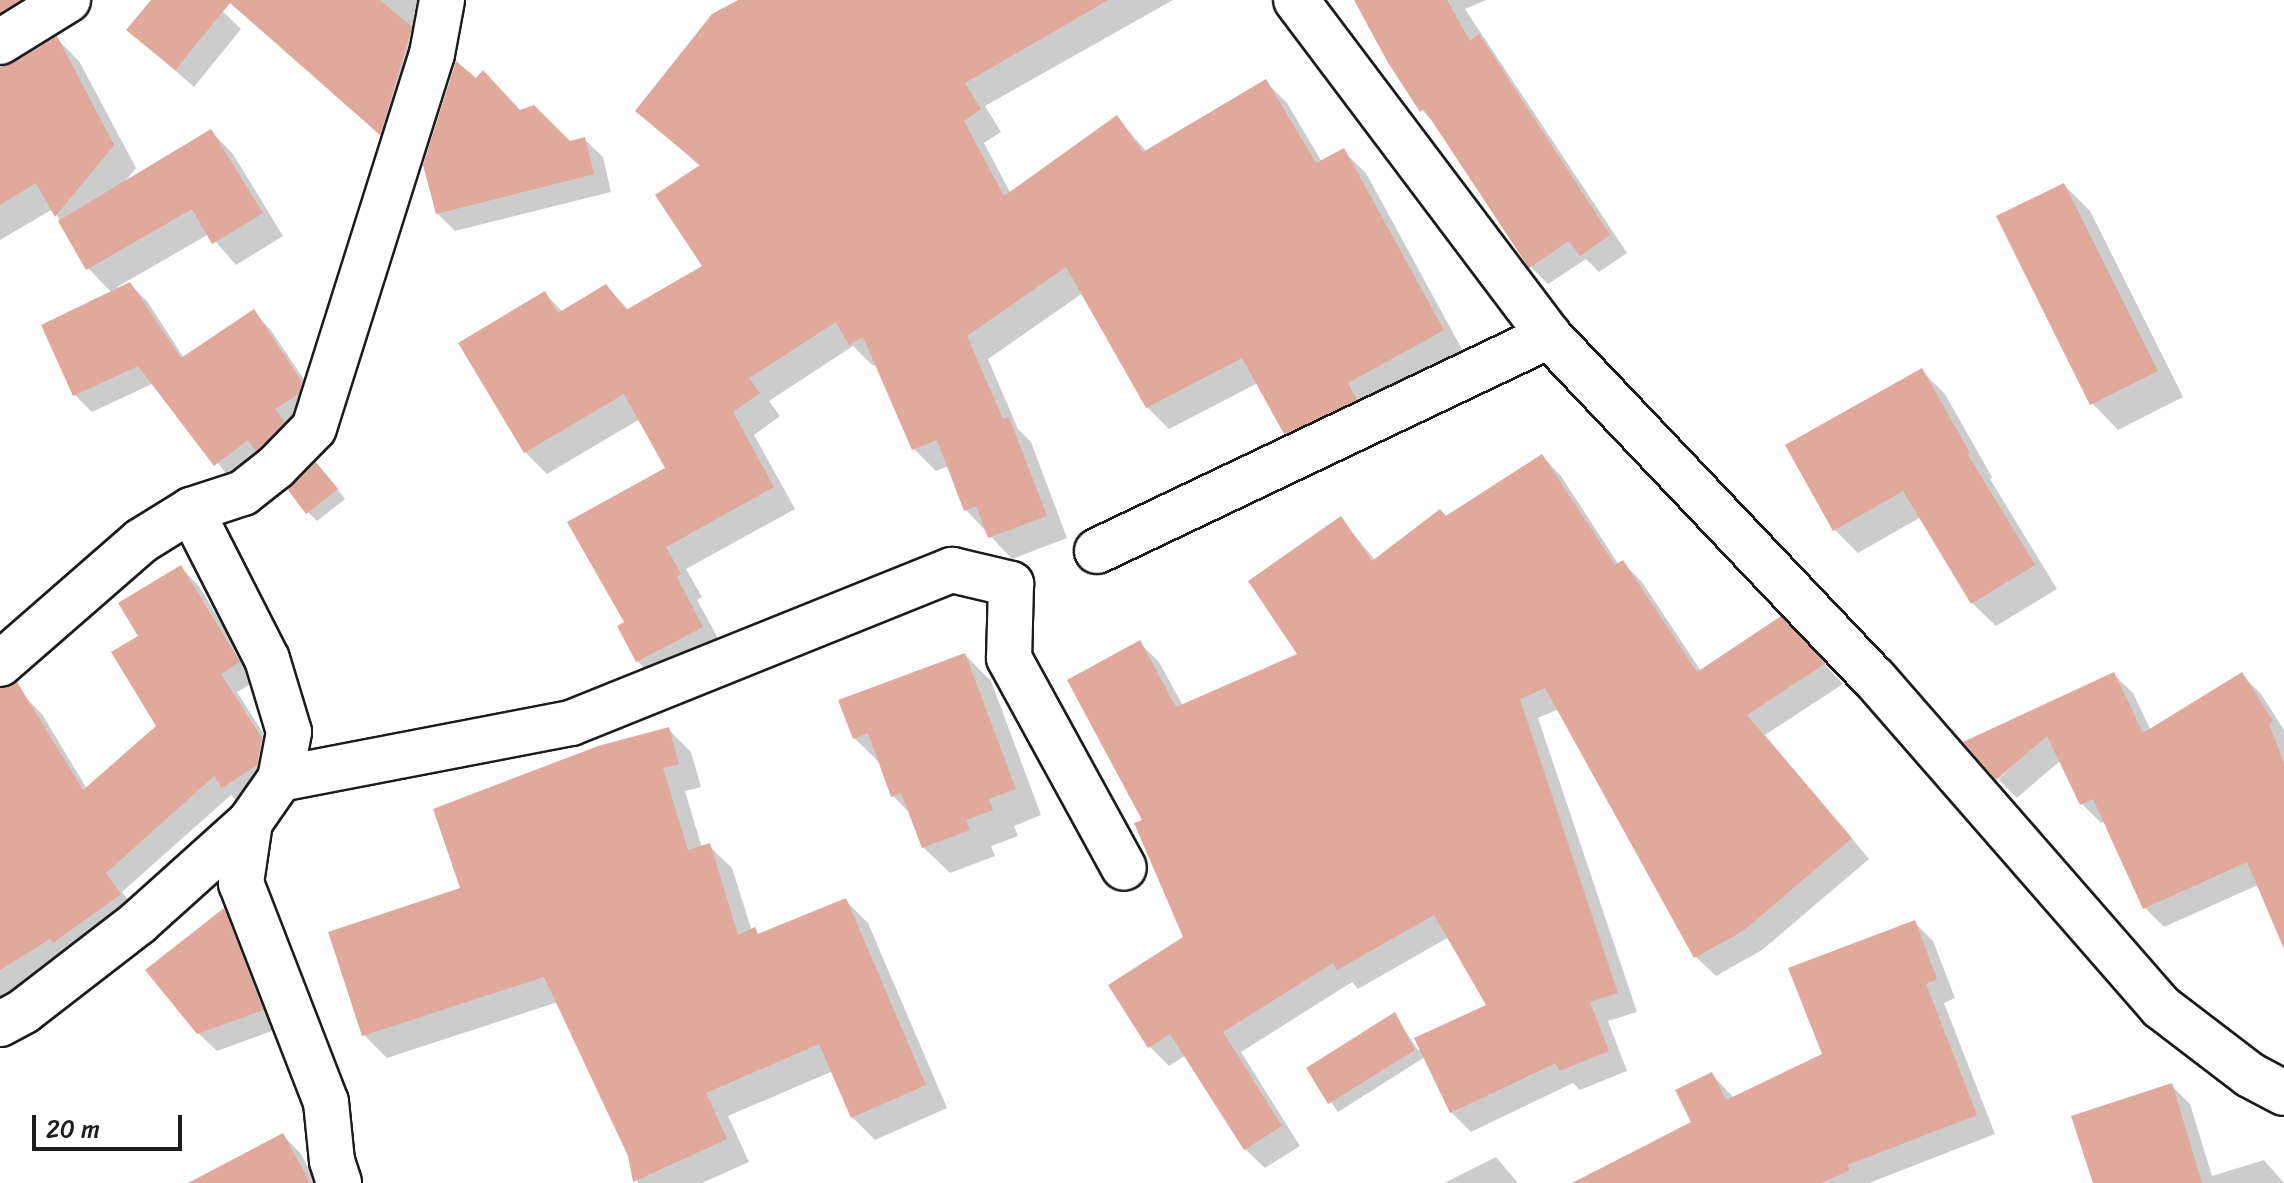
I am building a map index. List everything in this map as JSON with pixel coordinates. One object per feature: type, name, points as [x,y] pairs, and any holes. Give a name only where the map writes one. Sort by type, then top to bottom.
[{"type":"street","points":[[0,42],[68,0]]},
{"type":"street","points":[[0,664],[141,541],[191,510],[243,493],[276,467],[314,428],[432,54],[442,0]]},
{"type":"street","points":[[1296,0],[1549,336],[1874,678],[2161,1007],[2250,1075],[2284,1093]]},
{"type":"street","points":[[1097,551],[1549,336]]},
{"type":"street","points":[[0,1024],[24,1011],[139,922],[250,822],[280,779],[289,732],[267,659],[191,510]]},
{"type":"street","points":[[280,779],[571,723],[952,570],[1011,584],[1009,658],[1124,868]]},
{"type":"street","points":[[250,822],[241,883],[326,1102],[332,1161],[339,1183]]},
{"type":"building","points":[[0,0],[20,0],[0,13]]},
{"type":"building","points":[[151,0],[380,0],[412,27],[380,135],[230,3],[175,70],[126,30]]},
{"type":"building","points":[[738,0],[1108,0],[965,83],[981,109],[964,121],[1004,196],[1117,115],[1143,152],[1266,79],[1316,163],[1344,148],[1444,330],[1348,383],[1357,400],[1284,434],[1242,358],[1146,408],[1066,267],[967,336],[1003,419],[1009,417],[1047,516],[988,538],[976,506],[964,511],[937,440],[912,450],[863,337],[849,345],[836,322],[749,378],[760,393],[733,412],[774,487],[666,547],[681,574],[677,577],[703,627],[636,662],[617,626],[624,622],[567,522],[665,468],[624,394],[524,453],[458,343],[545,291],[558,313],[606,284],[626,310],[702,266],[655,195],[700,165],[635,111],[712,14]]},
{"type":"building","points":[[1354,0],[1447,0],[1470,41],[1479,34],[1610,235],[1580,256],[1569,241],[1529,268],[1424,109],[1420,112],[1387,61]]},
{"type":"building","points":[[57,36],[114,145],[55,217],[36,183],[0,205],[0,67],[13,63]]},
{"type":"building","points":[[456,61],[476,78],[483,70],[520,110],[534,105],[570,141],[585,137],[594,174],[436,214],[423,165]]},
{"type":"building","points":[[211,129],[263,213],[212,244],[192,209],[86,270],[58,221]]},
{"type":"building","points":[[2064,183],[2158,371],[2090,405],[1996,216]]},
{"type":"building","points":[[130,282],[181,358],[254,309],[302,382],[299,394],[275,409],[285,422],[256,451],[248,440],[214,466],[138,366],[73,396],[41,325]]},
{"type":"building","points":[[1922,368],[1970,453],[1968,455],[2035,565],[1971,604],[1903,491],[1833,531],[1785,445]]},
{"type":"building","points":[[1542,454],[1615,565],[1623,560],[1697,672],[1781,616],[1826,663],[1747,715],[1852,838],[1743,931],[1694,958],[1545,688],[1520,699],[1618,993],[1590,1002],[1609,1051],[1559,1071],[1556,1063],[1450,1113],[1414,1038],[1486,1005],[1434,915],[1337,970],[1333,963],[1223,1032],[1282,1126],[1244,1150],[1170,1034],[1148,1048],[1108,985],[1183,937],[1134,823],[1142,820],[1067,680],[1140,640],[1176,707],[1297,654],[1248,581],[1341,516],[1372,561],[1440,509],[1446,516]]},
{"type":"building","points":[[316,462],[338,489],[306,514],[288,490]]},
{"type":"building","points":[[181,565],[240,662],[221,674],[262,738],[257,765],[222,788],[214,776],[106,873],[121,894],[53,943],[50,939],[0,970],[0,688],[17,682],[83,790],[156,726],[111,652],[138,636],[118,603]]},
{"type":"building","points":[[965,653],[1016,789],[989,799],[993,810],[966,820],[970,830],[922,848],[901,793],[891,797],[868,733],[853,739],[838,700]]},
{"type":"building","points":[[2114,672],[2143,733],[2242,672],[2273,721],[2269,724],[2284,763],[2284,949],[2247,862],[2143,909],[2093,799],[2080,805],[2047,736],[1996,780],[1963,742]]},
{"type":"building","points":[[669,727],[679,764],[663,768],[688,850],[710,843],[738,935],[755,927],[758,934],[846,898],[926,1085],[851,1118],[819,1044],[706,1093],[727,1139],[633,1182],[628,1156],[544,977],[362,1036],[328,932],[460,888],[433,809],[598,746]]},
{"type":"building","points":[[224,908],[263,1010],[197,1034],[145,970]]},
{"type":"building","points":[[1915,920],[1937,979],[1926,984],[1977,1115],[1847,1165],[1850,1170],[1822,1183],[1572,1183],[1691,1122],[1675,1090],[1712,1072],[1726,1100],[1822,1054],[1788,968]]},
{"type":"building","points":[[1395,1012],[1415,1050],[1328,1104],[1306,1068]]},
{"type":"building","points":[[2172,1083],[2202,1183],[2093,1183],[2071,1116]]},
{"type":"building","points":[[283,1133],[310,1183],[188,1183]]}]
